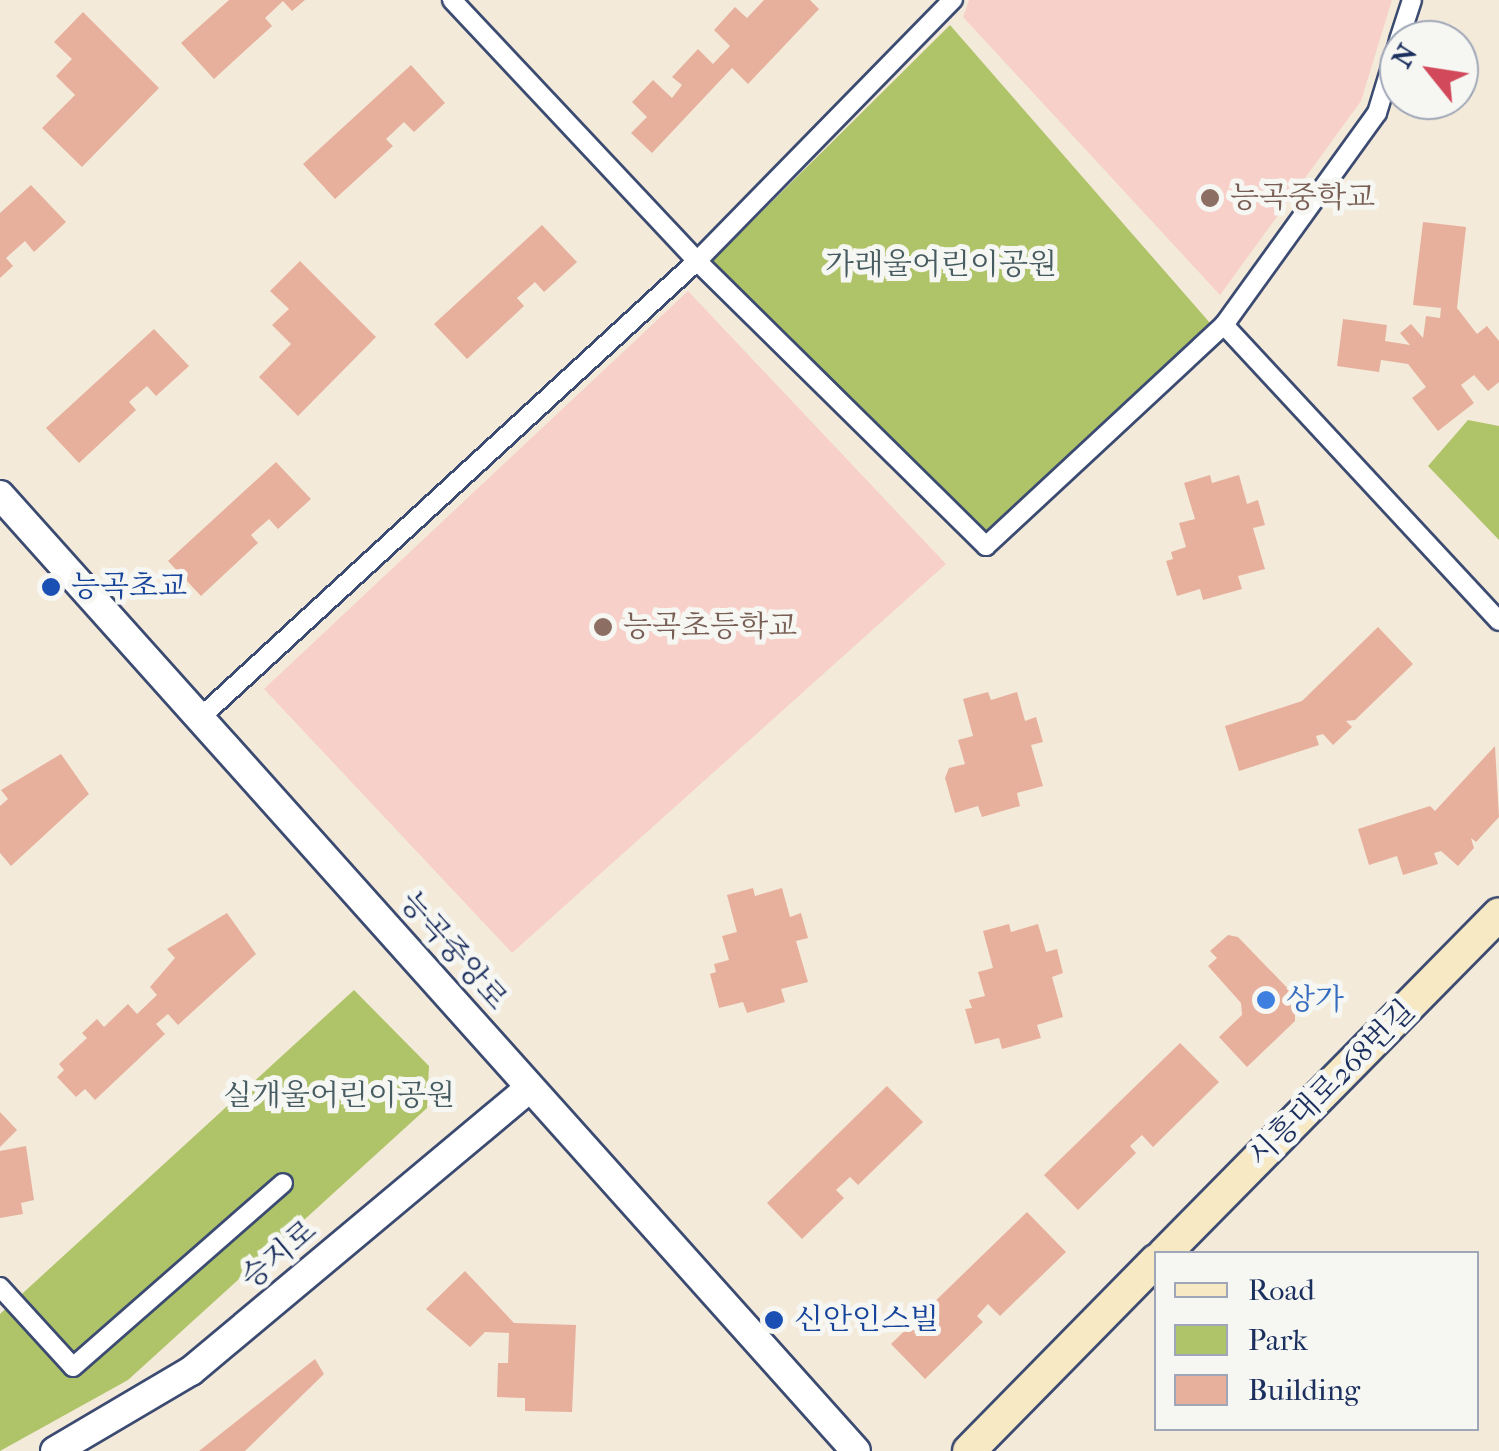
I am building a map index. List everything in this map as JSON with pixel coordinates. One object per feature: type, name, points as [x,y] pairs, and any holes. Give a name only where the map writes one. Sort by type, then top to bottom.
[{"type":"main road","name":"시흥대로268번길","points":[[1167,1251],[1499,914]]},
{"type":"main road","points":[[969,1451],[1154,1263]]},
{"type":"street","points":[[452,0],[697,261],[986,546],[1224,325],[1379,106]]},
{"type":"street","points":[[202,716],[697,261],[953,0]]},
{"type":"street","points":[[1224,325],[1499,621]]},
{"type":"street","name":"능곡중앙로","points":[[0,495],[202,716],[856,1451]]},
{"type":"street","name":"승지로","points":[[55,1451],[190,1371],[529,1088]]},
{"type":"street","points":[[0,1287],[72,1367],[284,1183]]},
{"type":"shaded area","name":"능곡중학교","points":[[969,0],[1392,0],[1386,20],[1379,20],[1379,42],[1361,101],[1220,295],[963,17]]},
{"type":"shaded area","name":"능곡초등학교","points":[[688,291],[946,564],[512,953],[264,689]]},
{"type":"green space","name":"가래울어린이공원","points":[[950,25],[1210,323],[982,539],[711,262]]},
{"type":"green space","points":[[1468,420],[1499,426],[1499,540],[1428,466]]},
{"type":"green space","name":"실개울어린이공원","points":[[354,990],[429,1066],[427,1108],[128,1380],[0,1451],[0,1314]]},
{"type":"building","points":[[229,0],[305,0],[292,11],[283,1],[265,18],[272,26],[214,79],[181,43]]},
{"type":"building","points":[[764,0],[810,0],[819,9],[748,84],[732,68],[652,153],[631,133],[647,117],[632,102],[653,80],[672,98],[682,85],[672,77],[698,49],[713,64],[730,46],[714,30],[735,7],[747,18]]},
{"type":"building","points":[[83,12],[159,88],[82,167],[42,128],[75,95],[56,76],[72,59],[54,42]]},
{"type":"building","points":[[411,65],[445,103],[414,132],[404,122],[386,139],[393,146],[335,199],[303,164]]},
{"type":"building","points":[[31,185],[66,222],[34,252],[25,241],[6,258],[13,266],[0,278],[0,213]]},
{"type":"building","points":[[1423,222],[1466,227],[1457,308],[1477,334],[1487,326],[1499,341],[1499,382],[1488,391],[1474,375],[1461,385],[1474,403],[1438,431],[1412,398],[1426,387],[1408,364],[1381,360],[1379,372],[1337,366],[1343,319],[1387,325],[1385,341],[1410,345],[1400,333],[1411,324],[1423,338],[1426,316],[1440,318],[1441,308],[1413,305]]},
{"type":"building","points":[[542,225],[577,262],[544,292],[535,282],[517,298],[524,306],[467,359],[434,324]]},
{"type":"building","points":[[300,261],[376,337],[298,416],[259,377],[291,344],[272,325],[289,309],[270,291]]},
{"type":"building","points":[[154,329],[189,366],[156,396],[147,386],[129,402],[136,410],[79,463],[46,428]]},
{"type":"building","points":[[276,462],[311,499],[278,529],[269,519],[251,535],[258,543],[201,596],[168,561]]},
{"type":"building","points":[[1210,475],[1212,483],[1239,475],[1247,504],[1258,500],[1265,525],[1253,528],[1265,569],[1238,576],[1242,589],[1203,600],[1200,589],[1177,596],[1166,561],[1173,559],[1171,552],[1186,547],[1179,523],[1195,519],[1184,483]]},
{"type":"building","points":[[1378,627],[1413,664],[1355,720],[1346,721],[1352,727],[1333,745],[1323,734],[1316,736],[1319,745],[1239,771],[1225,726],[1302,701]]},
{"type":"building","points":[[988,692],[991,700],[1017,692],[1025,721],[1036,717],[1043,742],[1031,745],[1043,786],[1017,793],[1020,806],[982,817],[978,806],[955,813],[945,778],[949,768],[965,764],[958,740],[973,736],[963,699]]},
{"type":"building","points":[[1495,746],[1499,817],[1476,842],[1471,838],[1474,848],[1458,866],[1441,851],[1434,853],[1438,864],[1403,875],[1397,856],[1369,865],[1358,829],[1430,806],[1435,811]]},
{"type":"building","points":[[61,754],[89,794],[11,866],[0,853],[0,806],[8,799],[1,790]]},
{"type":"building","points":[[753,888],[755,896],[782,888],[790,917],[801,913],[808,938],[796,941],[808,982],[781,989],[785,1002],[747,1013],[743,1002],[719,1008],[710,974],[716,972],[714,964],[729,960],[722,936],[737,932],[727,895]]},
{"type":"building","points":[[227,913],[256,954],[178,1025],[168,1014],[156,1024],[165,1034],[95,1100],[85,1089],[76,1097],[57,1077],[64,1070],[59,1064],[87,1038],[82,1033],[97,1019],[104,1027],[128,1004],[137,1014],[157,995],[150,987],[175,958],[167,949]]},
{"type":"building","points":[[1009,924],[1011,932],[1038,924],[1046,952],[1057,949],[1063,973],[1052,977],[1063,1017],[1037,1025],[1041,1038],[1002,1049],[999,1038],[975,1044],[965,1009],[972,1008],[969,1000],[985,996],[978,972],[993,968],[983,931]]},
{"type":"building","name":"상가","points":[[1228,935],[1238,937],[1295,996],[1295,1021],[1247,1067],[1219,1037],[1242,1015],[1241,1003],[1208,966],[1217,958],[1210,951]]},
{"type":"building","points":[[1180,1043],[1219,1082],[1153,1147],[1142,1135],[1130,1146],[1136,1153],[1078,1210],[1044,1175]]},
{"type":"building","points":[[887,1086],[923,1122],[858,1185],[850,1177],[836,1190],[844,1198],[802,1239],[767,1203]]},
{"type":"building","points":[[0,1112],[17,1130],[0,1147]]},
{"type":"building","points":[[26,1146],[34,1200],[21,1203],[23,1214],[0,1218],[0,1151]]},
{"type":"building","points":[[1027,1212],[1066,1252],[1000,1316],[988,1304],[977,1316],[983,1322],[925,1379],[891,1344]]},
{"type":"building","points":[[465,1271],[514,1323],[576,1325],[572,1412],[525,1411],[525,1398],[497,1397],[498,1363],[508,1363],[509,1333],[485,1332],[470,1347],[426,1309]]},
{"type":"building","points":[[315,1359],[324,1374],[245,1451],[199,1451]]},
{"type":"place","name":"능곡중학교","points":[[1210,198]]},
{"type":"place","name":"능곡초교","points":[[51,587]]},
{"type":"place","name":"능곡초등학교","points":[[603,627]]},
{"type":"place","name":"상가","points":[[1266,1000]]},
{"type":"place","name":"신안인스빌","points":[[774,1320]]}]
